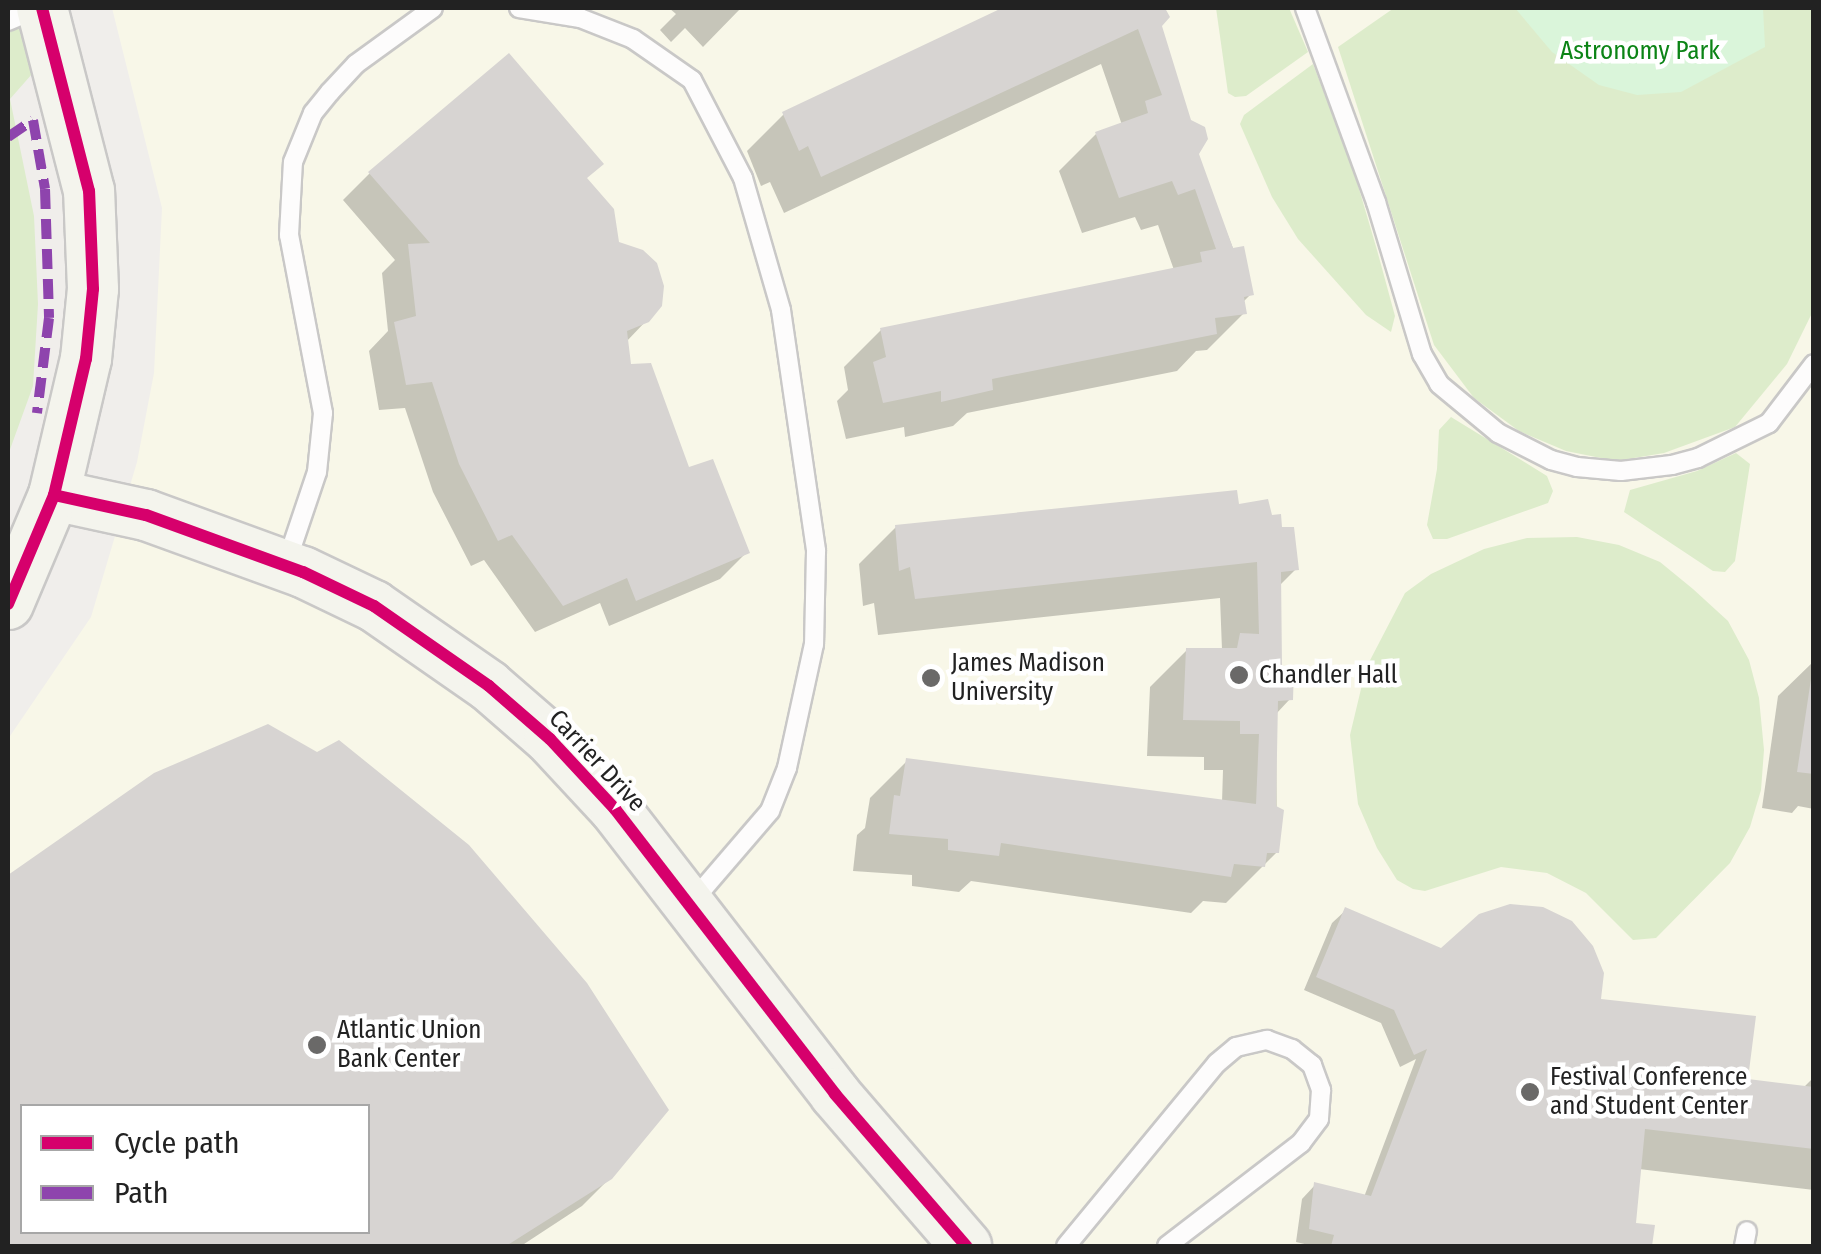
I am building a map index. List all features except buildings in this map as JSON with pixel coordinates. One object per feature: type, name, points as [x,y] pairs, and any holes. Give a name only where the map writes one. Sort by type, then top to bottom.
[{"type":"street","points":[[8,604],[54,494],[86,359],[93,289],[89,190],[40,8]]},
{"type":"street","name":"Carrier Drive","points":[[54,494],[146,515],[286,565],[400,622],[514,706],[584,774],[835,1094],[966,1246]]},
{"type":"lane","points":[[8,21],[40,8]]},
{"type":"lane","points":[[286,565],[317,472],[324,413],[289,236],[293,162],[313,112],[330,92],[356,64],[433,8]]},
{"type":"lane","points":[[520,8],[580,18],[633,39],[692,80],[744,178],[781,310],[816,551],[814,644],[787,768],[770,811],[689,906]]},
{"type":"lane","points":[[1305,8],[1376,202],[1422,354],[1439,384],[1498,433],[1551,460],[1577,466],[1620,471],[1672,465],[1698,458],[1769,424],[1814,364]]},
{"type":"lane","points":[[1066,1246],[1217,1062],[1236,1047],[1266,1040],[1292,1049],[1312,1065],[1320,1090],[1319,1119],[1301,1142],[1167,1246]]},
{"type":"shaded area","name":"James Madison University","points":[[112,8],[1813,8],[1813,1246],[8,1246],[8,739],[91,617],[137,462],[154,373],[162,208]]},
{"type":"green space","points":[[8,8],[40,8],[54,49],[10,99],[34,216],[38,304],[33,386],[8,455]]},
{"type":"green space","points":[[1216,8],[1289,8],[1308,52],[1246,96],[1235,97],[1228,93]]},
{"type":"green space","points":[[1394,8],[1813,8],[1813,311],[1787,364],[1735,427],[1664,453],[1616,461],[1566,451],[1519,431],[1474,398],[1434,345],[1338,47]]},
{"type":"green space","name":"Astronomy Park","points":[[1515,8],[1763,8],[1765,47],[1681,92],[1637,95],[1599,85],[1552,52]]},
{"type":"green space","points":[[1313,64],[1352,165],[1377,250],[1395,316],[1391,332],[1366,315],[1298,239],[1272,197],[1240,124],[1244,115]]},
{"type":"green space","points":[[1451,417],[1547,476],[1553,491],[1548,503],[1447,539],[1433,539],[1427,525],[1439,430]]},
{"type":"green space","points":[[1736,453],[1750,464],[1735,561],[1725,572],[1713,571],[1624,512],[1630,490],[1697,471]]},
{"type":"green space","points":[[1577,537],[1619,545],[1660,562],[1693,589],[1728,621],[1749,660],[1759,698],[1764,750],[1761,790],[1750,827],[1730,863],[1656,938],[1633,940],[1586,893],[1547,873],[1501,867],[1425,891],[1413,889],[1397,880],[1377,848],[1358,804],[1350,735],[1366,668],[1405,593],[1431,574],[1484,549],[1527,538]]},
{"type":"marked path","points":[[8,137],[33,120],[45,189],[49,318],[37,413]]},
{"type":"cycle path","points":[[8,604],[54,495],[86,359],[93,289],[89,191],[42,8]]},
{"type":"cycle path","points":[[54,495],[146,515],[303,572],[374,606],[489,686],[550,739],[615,809],[835,1094],[966,1246]]},
{"type":"place","name":"Chandler Hall","points":[[1239,675]]},
{"type":"place","name":"James Madison University","points":[[931,678]]},
{"type":"place","name":"Atlantic Union Bank Center","points":[[317,1045]]},
{"type":"place","name":"Festival Conference and Student Center","points":[[1530,1092]]}]
